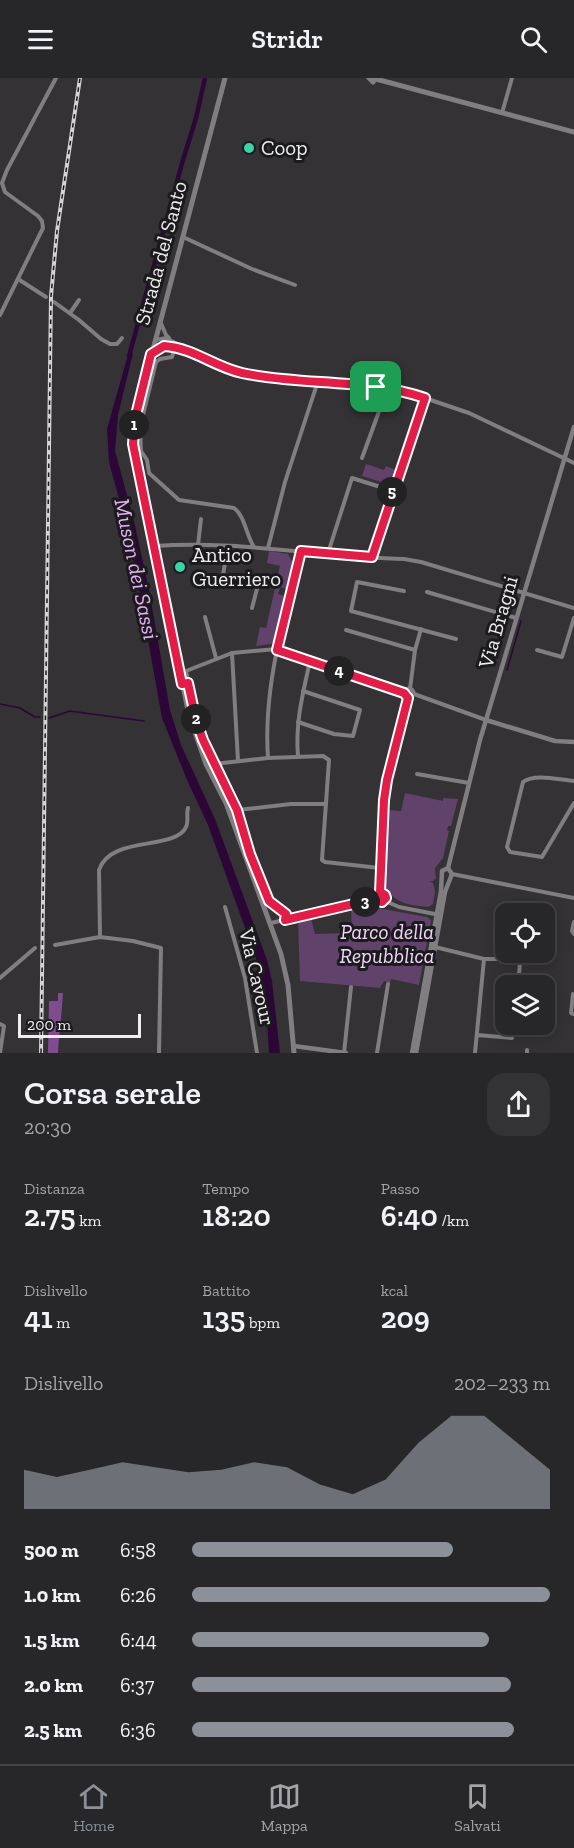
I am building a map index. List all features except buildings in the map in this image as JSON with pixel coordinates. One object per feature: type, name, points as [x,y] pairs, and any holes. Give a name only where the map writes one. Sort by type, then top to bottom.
[{"type":"main road","name":"Strada del Santo","points":[[225,78],[151,354],[135,419],[133,444],[195,737],[222,787],[281,954],[288,985],[294,1050]]},
{"type":"main road","points":[[369,78],[373,82],[376,78],[574,132]]},
{"type":"street","points":[[0,315],[43,225],[38,216],[1,188],[7,170],[56,78]]},
{"type":"street","points":[[502,113],[512,78]]},
{"type":"street","points":[[182,236],[252,269],[295,285]]},
{"type":"street","points":[[18,279],[46,297]]},
{"type":"street","points":[[70,313],[79,300]]},
{"type":"street","points":[[54,302],[110,344],[117,344],[122,338]]},
{"type":"street","points":[[160,320],[166,335],[172,341]]},
{"type":"street","points":[[155,340],[166,338],[222,367],[239,373],[282,380],[385,388],[425,398],[469,413],[574,463]]},
{"type":"street","points":[[155,340],[164,346],[187,350]]},
{"type":"street","points":[[151,354],[164,346]]},
{"type":"street","points":[[175,347],[172,357],[156,362],[142,415],[141,451],[147,460],[149,473],[179,500],[234,508],[254,548]]},
{"type":"street","points":[[268,548],[285,482],[318,381]]},
{"type":"street","points":[[362,458],[385,388]]},
{"type":"street","points":[[372,557],[425,398]]},
{"type":"street","name":"Via Bragni","points":[[448,868],[486,720],[574,427]]},
{"type":"street","points":[[328,553],[352,478],[393,491]]},
{"type":"street","points":[[198,546],[201,519]]},
{"type":"street","points":[[155,546],[268,548],[421,562],[574,608]]},
{"type":"street","points":[[228,546],[223,575],[258,585],[252,609]]},
{"type":"street","points":[[268,758],[266,718],[277,650],[301,551]]},
{"type":"street","points":[[404,591],[357,582],[351,611],[456,639]]},
{"type":"street","points":[[427,592],[516,618]]},
{"type":"street","points":[[205,617],[216,658],[232,653],[277,650],[404,693],[408,698]]},
{"type":"street","points":[[537,650],[562,657],[574,618]]},
{"type":"street","points":[[421,629],[410,689],[414,694],[486,720],[555,741],[574,742]]},
{"type":"street","points":[[346,630],[416,650]]},
{"type":"street","points":[[232,653],[238,761]]},
{"type":"street","name":"Strada del Santo","points":[[216,658],[186,671],[185,683],[196,720],[222,787],[237,810],[250,854],[269,901],[286,914],[285,920]]},
{"type":"street","points":[[298,756],[298,722],[310,661]]},
{"type":"street","points":[[404,693],[410,689]]},
{"type":"street","points":[[298,722],[334,734],[353,736],[360,710],[303,691]]},
{"type":"street","points":[[380,892],[387,780],[408,698],[414,694]]},
{"type":"street","points":[[214,764],[268,758],[323,756],[329,760],[322,860],[380,868]]},
{"type":"street","points":[[417,774],[469,783]]},
{"type":"street","points":[[574,781],[538,778],[526,779],[523,782],[507,847],[510,852],[542,857],[574,803]]},
{"type":"street","points":[[237,810],[291,804],[327,804]]},
{"type":"street","points":[[100,937],[99,870],[102,862],[120,849],[178,836],[187,824],[188,808]]},
{"type":"street","points":[[235,829],[242,826]]},
{"type":"street","points":[[414,1053],[439,915],[444,892],[451,876],[448,868],[443,870],[442,875],[439,915]]},
{"type":"street","points":[[442,875],[445,879],[451,876],[574,898]]},
{"type":"street","points":[[375,899],[376,894],[380,892]]},
{"type":"street","points":[[380,892],[385,895],[384,901]]},
{"type":"street","points":[[271,923],[375,899]]},
{"type":"street","points":[[375,899],[379,903],[384,901],[399,907],[439,915]]},
{"type":"street","name":"Via Cavour","points":[[225,907],[245,978],[257,1053]]},
{"type":"street","points":[[574,922],[572,931],[574,934]]},
{"type":"street","points":[[56,945],[100,937],[134,941],[161,948],[159,1053]]},
{"type":"street","points":[[433,947],[484,959],[517,959],[520,963],[519,975]]},
{"type":"street","points":[[0,978],[34,948]]},
{"type":"street","points":[[475,1053],[484,959]]},
{"type":"street","points":[[377,1053],[388,984]]},
{"type":"street","points":[[294,1050],[345,1053],[351,987]]},
{"type":"street","points":[[573,994],[571,1013],[574,1014]]},
{"type":"street","points":[[0,1023],[4,1026],[0,1053]]},
{"type":"street","points":[[477,1035],[512,1038],[512,1035]]},
{"type":"green space","points":[[366,464],[384,470],[386,466],[396,470],[391,485],[362,476]]},
{"type":"green space","points":[[269,551],[288,554],[293,563],[287,589],[280,587],[278,594],[284,596],[286,593],[274,641],[271,644],[256,646],[260,627],[266,628],[280,566],[267,563]]},
{"type":"green space","points":[[405,793],[443,801],[443,798],[458,799],[451,826],[448,826],[443,858],[435,868],[436,878],[429,881],[433,883],[435,891],[433,904],[428,907],[401,902],[390,894],[383,881],[388,810],[401,811]]},
{"type":"green space","name":"Parco della Repubblica","points":[[366,906],[427,917],[431,920],[419,985],[391,979],[390,983],[384,981],[380,988],[300,981],[298,921],[311,918],[315,934],[352,933],[351,908]]},
{"type":"shaded area","points":[[58,993],[63,993],[58,1053],[48,1053],[49,1001],[58,1001]]},
{"type":"water","points":[[129,351],[133,353],[118,415],[115,451],[134,521],[149,590],[170,710],[181,745],[215,819],[267,960],[272,981],[280,1053],[269,1053],[265,990],[258,964],[208,825],[162,718],[135,567],[109,462],[107,429]]},
{"type":"waterway","name":"Muson dei Sassi","points":[[129,356],[196,118],[205,78]]},
{"type":"waterway","points":[[507,670],[521,621]]},
{"type":"waterway","points":[[0,704],[20,708],[35,717],[40,717]]},
{"type":"waterway","points":[[49,718],[70,711],[144,721]]},
{"type":"railway","points":[[41,1053],[51,296],[57,231],[80,78]]},
{"type":"place","name":"Coop","points":[[249,148]]},
{"type":"place","name":"Antico Guerriero","points":[[180,567]]},
{"type":"route","points":[[164,346],[180,347],[239,373],[282,380],[330,381],[376,387],[425,398],[372,557],[301,551],[277,650],[404,693],[408,698],[395,744],[384,800],[380,892],[383,892],[386,898],[379,903],[375,899],[285,920],[286,914],[269,901],[250,854],[237,810],[203,740],[188,683],[182,684],[154,538],[135,459],[133,444],[135,419],[151,354],[164,346]]}]
